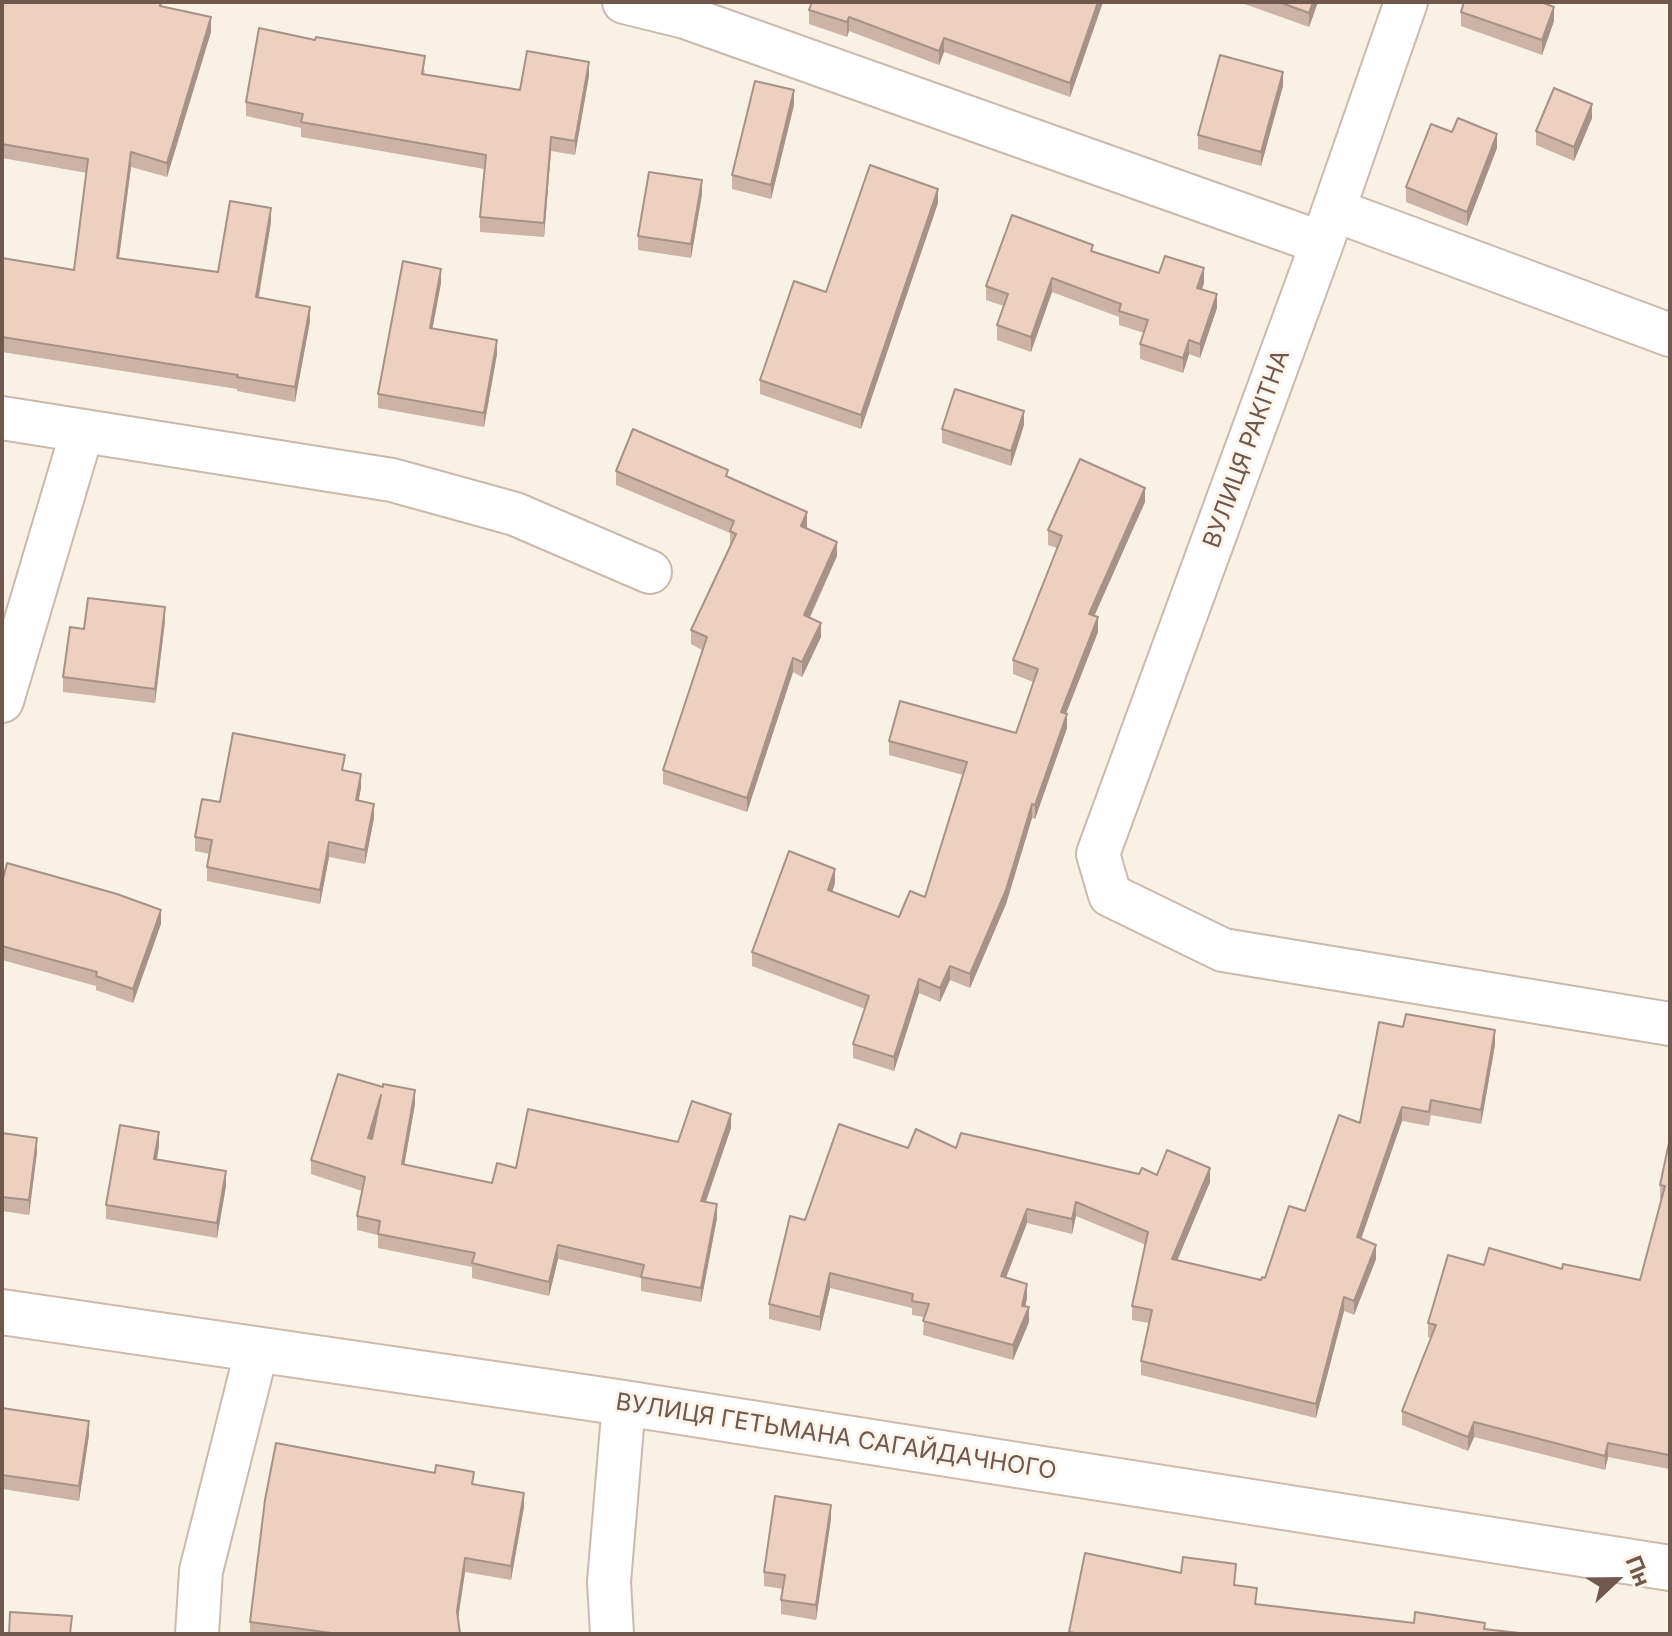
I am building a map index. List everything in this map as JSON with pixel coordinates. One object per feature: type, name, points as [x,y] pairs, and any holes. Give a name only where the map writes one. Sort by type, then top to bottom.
[{"type":"main road","name":"ВУЛИЦЯ ГЕТЬМАНА САГАЙДАЧНОГО","points":[[2,1312],[624,1403],[1670,1568]]},
{"type":"street","points":[[624,2],[685,17],[1670,335]]},
{"type":"street","name":"ВУЛИЦЯ РАКІТНА","points":[[1406,2],[1328,227],[1098,854],[1110,895],[1223,950],[1670,1024]]},
{"type":"street","points":[[2,418],[392,480],[515,514],[650,572]]},
{"type":"street","points":[[2,701],[82,432]]},
{"type":"street","points":[[197,1634],[201,1571],[257,1349]]},
{"type":"street","points":[[612,1634],[609,1582],[624,1403]]},
{"type":"building","points":[[2,2],[161,2],[160,6],[211,17],[167,163],[131,152],[117,258],[218,272],[230,201],[271,208],[256,297],[310,307],[295,387],[2,337],[2,258],[74,270],[88,159],[2,144]]},
{"type":"building","points":[[812,2],[1098,2],[1070,83],[944,38],[939,51],[849,17],[847,22],[809,10]]},
{"type":"building","points":[[1279,2],[1313,2],[1309,13]]},
{"type":"building","points":[[1464,2],[1541,2],[1554,7],[1542,40],[1461,12]]},
{"type":"building","points":[[259,28],[315,40],[316,37],[425,56],[422,74],[520,90],[527,51],[589,62],[575,141],[551,137],[544,223],[480,217],[486,155],[301,122],[303,114],[246,102]]},
{"type":"building","points":[[1220,55],[1283,72],[1261,152],[1198,135]]},
{"type":"building","points":[[755,81],[794,90],[771,185],[732,175]]},
{"type":"building","points":[[1554,88],[1592,104],[1574,147],[1536,131]]},
{"type":"building","points":[[1458,118],[1497,134],[1467,212],[1406,187],[1431,124],[1452,132]]},
{"type":"building","points":[[870,165],[938,189],[861,415],[760,380],[794,281],[826,292]]},
{"type":"building","points":[[649,172],[702,180],[691,244],[638,236]]},
{"type":"building","points":[[1012,215],[1093,245],[1091,251],[1159,273],[1165,256],[1204,268],[1197,288],[1217,294],[1200,344],[1189,340],[1183,358],[1140,344],[1148,320],[1119,311],[1121,304],[1052,278],[1031,337],[997,325],[1008,294],[986,286]]},
{"type":"building","points":[[403,261],[441,269],[430,328],[497,340],[484,413],[378,394]]},
{"type":"building","points":[[955,389],[1024,411],[1011,451],[942,429]]},
{"type":"building","points":[[633,429],[728,470],[726,476],[807,512],[801,526],[837,542],[804,615],[821,623],[802,662],[793,658],[747,798],[663,770],[707,637],[691,630],[736,534],[730,531],[734,521],[616,471]]},
{"type":"building","points":[[1080,459],[1145,488],[1089,614],[1098,617],[1061,712],[1067,714],[1035,805],[1032,804],[1006,890],[970,974],[950,966],[940,988],[919,979],[894,1057],[853,1044],[869,996],[752,952],[789,851],[835,869],[828,890],[899,917],[910,891],[925,897],[967,762],[889,741],[900,701],[1016,733],[1038,669],[1013,660],[1062,536],[1048,530]]},
{"type":"building","points":[[88,598],[165,607],[155,689],[63,677],[70,627],[84,629]]},
{"type":"building","points":[[233,733],[345,755],[342,770],[361,774],[356,800],[374,804],[365,850],[329,842],[320,890],[207,867],[212,840],[195,837],[202,799],[220,802]]},
{"type":"building","points":[[7,863],[117,894],[161,910],[133,989],[96,976],[97,972],[2,946],[2,883]]},
{"type":"building","points":[[1406,1014],[1495,1030],[1481,1110],[1431,1100],[1429,1112],[1402,1107],[1357,1237],[1376,1245],[1354,1301],[1344,1297],[1316,1404],[1141,1361],[1152,1310],[1132,1306],[1148,1232],[1076,1202],[1072,1219],[1027,1209],[1001,1276],[1027,1284],[1022,1306],[1029,1307],[1013,1345],[923,1321],[929,1304],[912,1301],[913,1294],[830,1273],[820,1317],[769,1304],[790,1216],[805,1220],[839,1124],[908,1148],[916,1129],[956,1148],[961,1133],[1139,1174],[1142,1168],[1157,1175],[1167,1150],[1210,1168],[1172,1259],[1261,1280],[1265,1278],[1289,1206],[1305,1211],[1339,1115],[1360,1123],[1379,1022],[1403,1027]]},
{"type":"building","points":[[338,1074],[383,1087],[383,1084],[415,1090],[402,1164],[492,1183],[497,1163],[516,1168],[528,1109],[678,1142],[692,1101],[731,1114],[701,1201],[717,1204],[701,1288],[641,1277],[644,1265],[558,1245],[549,1282],[472,1263],[475,1253],[378,1234],[380,1221],[357,1216],[365,1177],[311,1160]],"holes":[[[381,1095],[372,1139],[368,1138]]]},
{"type":"building","points":[[120,1125],[159,1132],[154,1159],[226,1171],[217,1223],[106,1205]]},
{"type":"building","points":[[2,1133],[37,1138],[29,1200],[2,1197]]},
{"type":"building","points":[[1670,1138],[1669,1455],[1608,1443],[1605,1456],[1474,1422],[1468,1437],[1402,1411],[1436,1325],[1428,1323],[1448,1255],[1484,1265],[1489,1248],[1562,1269],[1563,1264],[1640,1280],[1665,1186],[1660,1185]]},
{"type":"building","points":[[2,1408],[89,1421],[79,1486],[2,1475]]},
{"type":"building","points":[[276,1443],[435,1473],[436,1465],[474,1472],[472,1484],[524,1493],[511,1566],[465,1558],[457,1611],[460,1634],[339,1634],[250,1622],[265,1500]]},
{"type":"building","points":[[775,1496],[831,1505],[816,1605],[781,1600],[785,1575],[764,1572]]},
{"type":"building","points":[[1085,1553],[1181,1573],[1183,1557],[1236,1564],[1234,1585],[1257,1588],[1255,1604],[1414,1623],[1415,1612],[1485,1623],[1484,1629],[1528,1634],[1069,1632]]},
{"type":"building","points":[[10,1612],[72,1616],[70,1634],[9,1634]]}]
